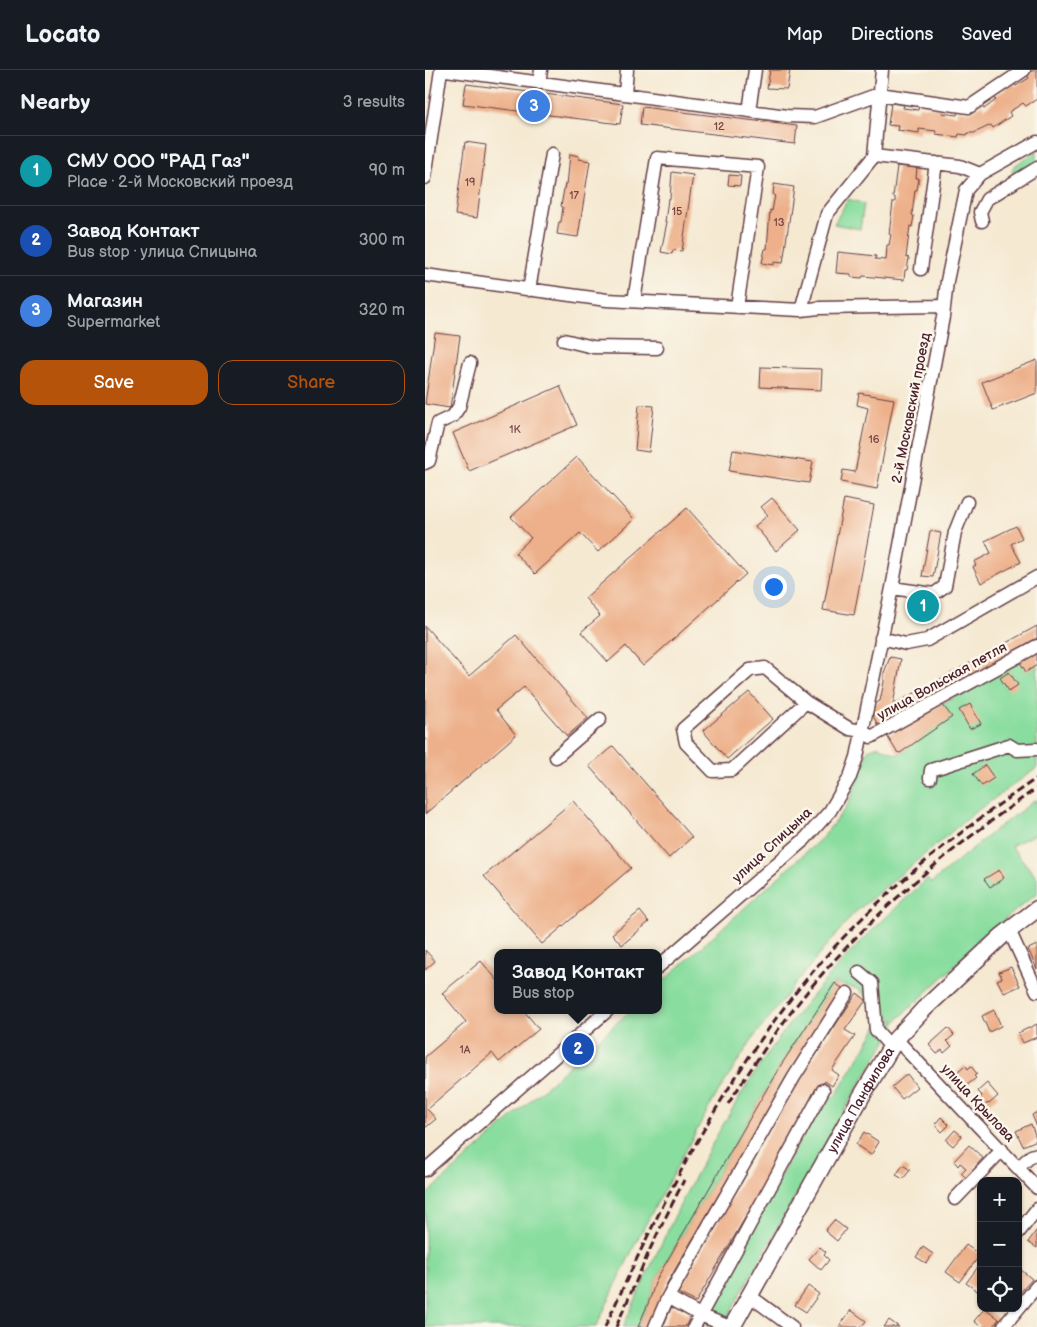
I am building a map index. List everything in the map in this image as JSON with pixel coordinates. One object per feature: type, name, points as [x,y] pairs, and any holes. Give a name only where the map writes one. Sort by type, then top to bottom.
[{"type":"main road","name":"улица Панфилова","points":[[731,1327],[893,1043],[925,1009],[1009,930],[1037,909]]},
{"type":"street","points":[[425,178],[441,70]]},
{"type":"street","points":[[446,70],[540,76],[625,94],[787,116],[815,117],[879,94],[969,107],[1024,70]]},
{"type":"street","points":[[625,94],[627,70]]},
{"type":"street","points":[[749,111],[755,70]]},
{"type":"street","points":[[801,310],[827,214],[874,156],[882,70]]},
{"type":"street","points":[[425,89],[438,92]]},
{"type":"street","name":"2-й Московский проезд","points":[[865,717],[892,588],[966,190],[980,174],[1037,142]]},
{"type":"street","points":[[529,290],[552,154]]},
{"type":"street","points":[[874,156],[960,166],[980,174]]},
{"type":"street","points":[[634,301],[657,158],[758,167],[737,307]]},
{"type":"street","points":[[921,269],[936,163]]},
{"type":"street","points":[[998,165],[1010,184]]},
{"type":"street","points":[[982,220],[981,212],[987,199],[1037,168]]},
{"type":"street","points":[[425,275],[607,300],[801,310],[943,306]]},
{"type":"street","points":[[564,340],[593,347],[657,348]]},
{"type":"street","points":[[425,463],[429,460],[438,423],[453,416],[459,407],[470,363]]},
{"type":"street","points":[[892,588],[934,594],[945,586],[955,532],[967,502]]},
{"type":"street","points":[[881,638],[906,644],[927,640],[1037,577]]},
{"type":"street","name":"улица Вольская петля","points":[[867,734],[1037,646]]},
{"type":"street","points":[[806,702],[733,770],[713,771],[686,743],[683,729],[750,670],[765,668],[806,702],[849,729],[867,734]]},
{"type":"street","name":"улица Спицына","points":[[662,964],[805,839],[830,811],[850,777],[867,734],[865,717]]},
{"type":"street","points":[[555,757],[601,719]]},
{"type":"street","points":[[930,778],[931,770],[1009,745],[1017,750],[1037,749]]},
{"type":"street","points":[[1009,930],[1037,991]]},
{"type":"street","name":"улица Крылова","points":[[859,972],[872,983],[876,1030],[893,1043],[1019,1167],[1037,1188]]},
{"type":"street","points":[[655,1327],[668,1298],[793,1077],[847,993]]},
{"type":"street","points":[[425,1170],[604,1014]]},
{"type":"street","points":[[694,1327],[823,1090]]},
{"type":"street","points":[[955,1199],[1002,1150]]},
{"type":"street","points":[[1019,1167],[1031,1156],[1037,1154]]},
{"type":"street","points":[[1022,1229],[1037,1209]]},
{"type":"street","points":[[1003,1327],[1037,1286]]},
{"type":"street","points":[[750,1296],[792,1327]]},
{"type":"street","points":[[668,1298],[700,1315],[731,1327]]},
{"type":"green space","points":[[1037,151],[1037,163],[1017,176],[1013,174],[1014,166]]},
{"type":"green space","points":[[848,199],[864,204],[860,229],[834,224]]},
{"type":"green space","points":[[1037,650],[1037,768],[974,813],[853,914],[799,979],[751,1041],[711,1104],[638,1238],[596,1327],[425,1327],[425,1196],[627,1014],[662,1014],[662,982],[823,837],[849,803],[868,750],[879,746],[897,755],[951,717],[942,704]]},
{"type":"green space","points":[[1037,799],[1037,833],[1011,846],[1037,878],[1037,893],[1004,920],[896,1021],[887,1040],[846,1107],[722,1327],[706,1327],[749,1233],[826,1093],[835,1097],[880,1022],[895,1021],[858,989],[835,983],[779,1068],[656,1280],[638,1327],[623,1327],[707,1153],[757,1070],[785,1030],[841,962],[927,879],[931,883],[996,829]]},
{"type":"building","points":[[770,70],[790,70],[787,89],[767,88]]},
{"type":"building","points":[[1037,70],[1037,99],[1026,106],[1023,103],[1009,112],[1011,116],[993,128],[991,125],[967,135],[959,134],[958,137],[919,129],[919,133],[897,130],[898,126],[888,125],[891,103],[904,105],[903,108],[918,110],[919,106],[943,109],[942,113],[957,115],[958,111],[971,112],[982,105],[984,109],[996,100],[994,97],[1014,84],[1016,86],[1029,78],[1027,75]]},
{"type":"building","points":[[466,84],[623,104],[620,124],[463,104]]},
{"type":"building","points":[[642,107],[797,126],[795,144],[640,125]]},
{"type":"building","points":[[465,142],[486,145],[477,218],[455,215]]},
{"type":"building","points":[[570,154],[579,156],[579,159],[590,161],[578,237],[557,234],[559,222],[561,222],[563,207],[561,206],[565,184],[567,184]]},
{"type":"building","points":[[897,166],[917,168],[916,178],[919,178],[917,190],[915,190],[912,215],[914,216],[912,227],[910,226],[906,257],[909,258],[904,280],[863,276],[862,278],[851,277],[851,274],[836,273],[838,252],[876,256],[875,259],[886,260],[887,245],[889,245],[891,235],[889,234],[893,202],[895,202],[895,197],[893,197]]},
{"type":"building","points":[[672,172],[693,175],[682,251],[673,250],[672,254],[661,252],[667,222],[665,222],[668,199],[670,199]]},
{"type":"building","points":[[729,175],[741,176],[740,186],[728,185]]},
{"type":"building","points":[[774,184],[794,187],[783,263],[774,262],[774,265],[762,263],[765,249],[767,249],[770,210],[772,211],[775,195],[773,195]]},
{"type":"building","points":[[435,333],[460,336],[450,408],[425,404]]},
{"type":"building","points":[[1037,360],[1037,393],[993,410],[982,382]]},
{"type":"building","points":[[761,367],[822,369],[821,390],[760,387]]},
{"type":"building","points":[[560,386],[577,425],[469,471],[453,433]]},
{"type":"building","points":[[859,393],[894,399],[877,489],[841,482],[843,470],[855,472],[868,408],[857,405]]},
{"type":"building","points":[[639,405],[654,406],[649,452],[635,450]]},
{"type":"building","points":[[733,450],[813,462],[809,483],[729,471]]},
{"type":"building","points":[[577,457],[634,519],[598,552],[580,533],[535,574],[515,553],[531,538],[511,517]]},
{"type":"building","points":[[772,498],[800,530],[776,551],[755,526],[768,515],[761,507]]},
{"type":"building","points":[[844,499],[874,505],[854,615],[823,610]]},
{"type":"building","points":[[687,508],[746,574],[643,666],[626,646],[608,662],[581,632],[600,616],[585,598]]},
{"type":"building","points":[[1016,526],[1022,538],[1011,544],[1021,562],[981,583],[973,567],[976,565],[974,562],[991,553],[985,541]]},
{"type":"building","points":[[930,531],[941,533],[933,577],[922,576]]},
{"type":"building","points":[[921,600],[928,601],[925,613],[919,612]]},
{"type":"building","points":[[425,626],[469,676],[516,635],[588,718],[567,736],[524,687],[496,710],[516,735],[425,814]]},
{"type":"building","points":[[1037,626],[1037,638],[879,727],[873,716],[874,704],[880,701],[884,673],[890,657],[901,659],[893,705]]},
{"type":"building","points":[[1037,648],[1037,665],[1026,672],[1018,659]]},
{"type":"building","points":[[1009,672],[1018,685],[1009,691],[1000,678]]},
{"type":"building","points":[[749,692],[773,719],[727,759],[703,731]]},
{"type":"building","points":[[942,704],[952,717],[900,753],[897,752],[887,736]]},
{"type":"building","points":[[970,704],[981,724],[970,729],[959,710]]},
{"type":"building","points":[[613,746],[692,837],[669,858],[589,766]]},
{"type":"building","points":[[985,765],[994,778],[982,786],[973,774]]},
{"type":"building","points":[[573,801],[631,868],[542,944],[484,876]]},
{"type":"building","points":[[999,870],[1004,878],[990,887],[984,879]]},
{"type":"building","points":[[640,911],[649,922],[622,945],[612,934]]},
{"type":"building","points":[[1037,945],[1037,969],[1028,949]]},
{"type":"building","points":[[425,950],[435,961],[425,970]]},
{"type":"building","points":[[481,961],[494,976],[494,1014],[526,1014],[539,1029],[499,1062],[492,1053],[427,1109],[436,1119],[425,1128],[425,1057],[466,1022],[442,993]]},
{"type":"building","points":[[1011,967],[1020,986],[1004,993],[997,980],[1002,978],[999,972]]},
{"type":"building","points":[[835,983],[845,990],[788,1076],[666,1285],[650,1327],[638,1327],[656,1280],[779,1068]]},
{"type":"building","points":[[857,993],[866,1000],[845,1030],[855,1036],[832,1070],[839,1075],[832,1086],[825,1081],[696,1302],[678,1293],[797,1083]]},
{"type":"building","points":[[994,1010],[1001,1026],[989,1032],[982,1016]]},
{"type":"building","points":[[1037,1024],[1037,1037],[1023,1043],[1018,1033]]},
{"type":"building","points":[[948,1028],[954,1035],[947,1041],[952,1046],[944,1053],[942,1050],[937,1054],[929,1045]]},
{"type":"building","points":[[965,1065],[968,1069],[971,1066],[977,1074],[974,1076],[976,1078],[966,1086],[956,1073]]},
{"type":"building","points":[[907,1074],[917,1087],[902,1099],[892,1087]]},
{"type":"building","points":[[987,1083],[998,1096],[984,1106],[978,1099],[982,1096],[978,1091]]},
{"type":"building","points":[[1037,1112],[1037,1127],[1032,1115]]},
{"type":"building","points":[[941,1117],[949,1125],[942,1132],[935,1124]]},
{"type":"building","points":[[1031,1124],[1037,1140],[1023,1146],[1016,1131]]},
{"type":"building","points":[[955,1130],[962,1136],[953,1146],[946,1140]]},
{"type":"building","points":[[864,1132],[879,1142],[871,1155],[856,1145]]},
{"type":"building","points":[[969,1145],[983,1158],[975,1167],[978,1170],[968,1180],[961,1173],[966,1168],[960,1163],[958,1166],[954,1161]]},
{"type":"building","points":[[903,1165],[910,1170],[903,1179],[896,1175]]},
{"type":"building","points":[[834,1220],[846,1229],[837,1241],[825,1231]]},
{"type":"building","points":[[1037,1230],[1037,1248],[1028,1242]]},
{"type":"building","points":[[966,1245],[977,1253],[977,1259],[960,1282],[946,1272]]},
{"type":"building","points":[[820,1247],[826,1252],[824,1255],[829,1260],[821,1270],[809,1259]]},
{"type":"building","points":[[923,1247],[933,1254],[926,1263],[916,1257]]},
{"type":"building","points":[[977,1268],[977,1291],[966,1283]]},
{"type":"building","points":[[1022,1271],[1032,1279],[1022,1290]]},
{"type":"building","points":[[808,1286],[819,1294],[806,1312],[795,1305]]},
{"type":"building","points":[[672,1306],[691,1315],[685,1327],[663,1327]]},
{"type":"building","points":[[851,1310],[866,1321],[861,1327],[839,1327]]},
{"type":"building","points":[[982,1312],[990,1312],[999,1319],[992,1327],[981,1327],[974,1321]]},
{"type":"building","points":[[889,1320],[899,1327],[884,1327]]},
{"type":"railway","points":[[605,1327],[670,1192],[719,1104],[774,1021],[805,981],[857,924],[913,871],[974,823],[1037,778]]},
{"type":"railway","points":[[728,1104],[789,1014],[863,931],[918,879],[947,855],[1037,788]]},
{"type":"railway","points":[[616,1327],[651,1247],[684,1180]]},
{"type":"place","name":"Магазин","points":[[534,106]]},
{"type":"place","name":"СМУ ООО \"РАД Газ\"","points":[[923,606]]},
{"type":"place","name":"Завод Контакт","points":[[578,1049]]}]
